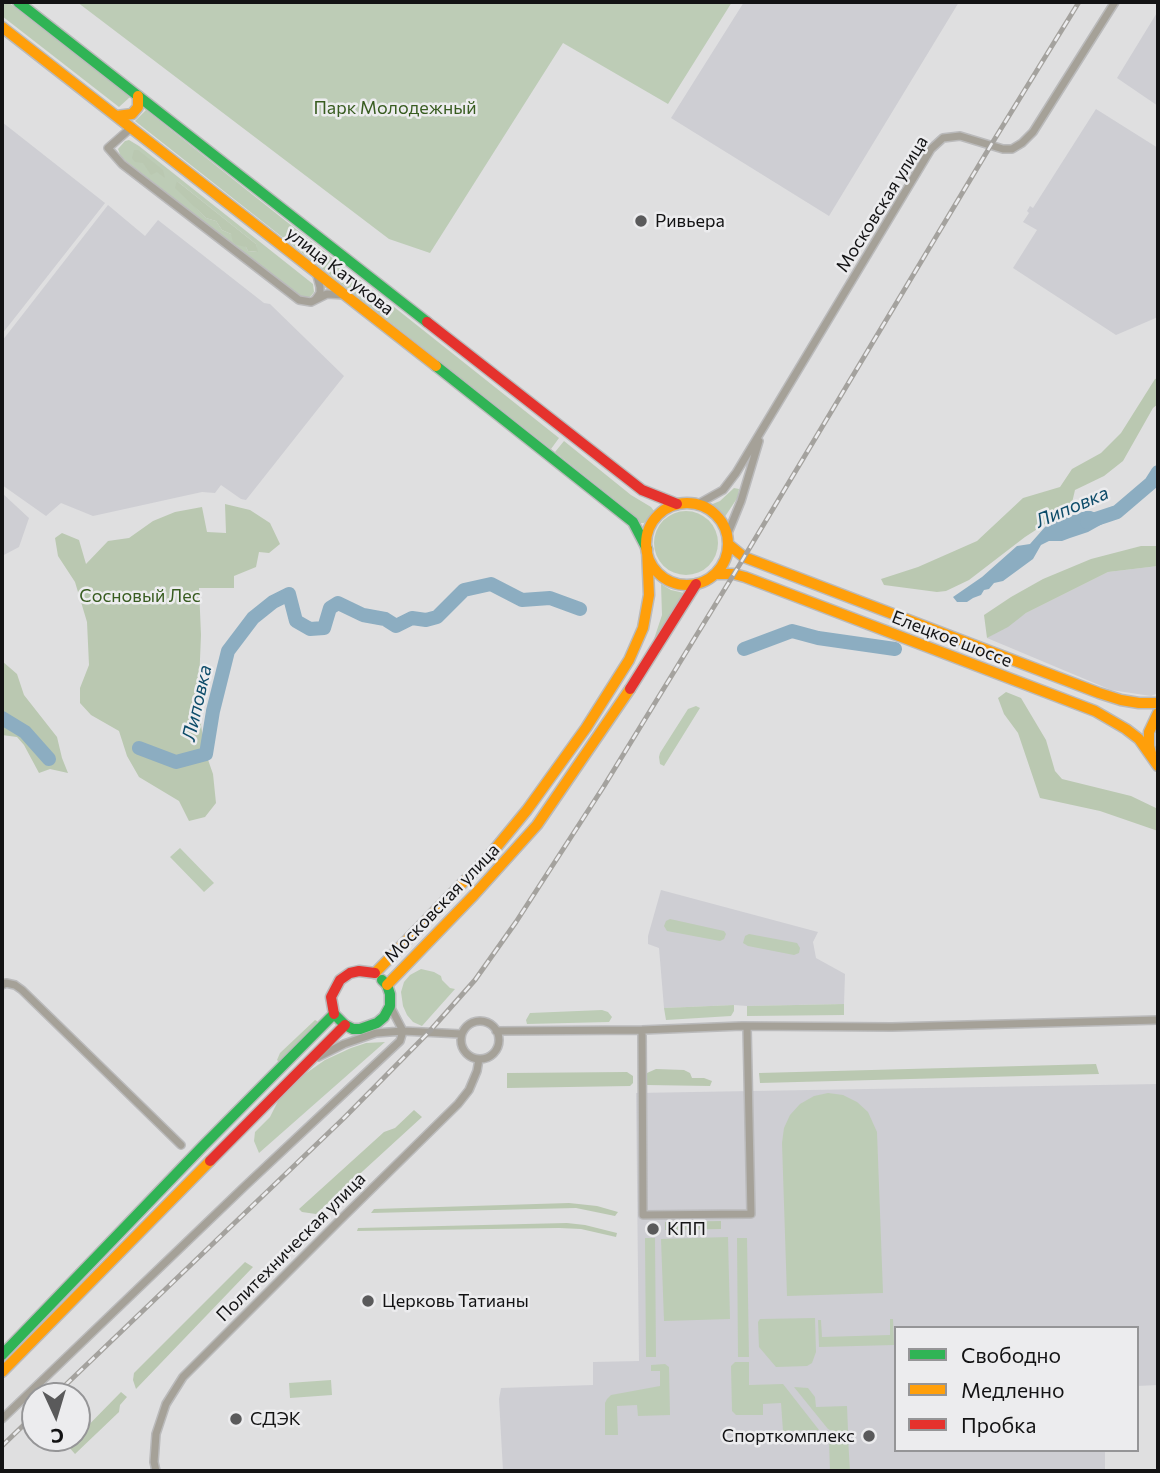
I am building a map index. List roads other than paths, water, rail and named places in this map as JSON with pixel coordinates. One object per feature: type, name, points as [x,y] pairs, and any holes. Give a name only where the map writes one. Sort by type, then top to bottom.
[{"type":"main road","name":"улица Катукова","points":[[18,2],[642,490],[677,504]]},
{"type":"main road","points":[[28,2],[43,22]]},
{"type":"main road","name":"улица Катукова","points":[[2,27],[624,514],[633,522],[646,549]]},
{"type":"main road","points":[[117,116],[132,114],[138,107],[138,96]]},
{"type":"main road","points":[[677,504],[698,504],[720,518],[728,539],[725,560],[715,574],[706,580],[696,584],[673,582],[656,570],[650,561],[646,549],[648,530],[661,512],[677,504]]},
{"type":"main road","name":"Елецкое шоссе","points":[[728,539],[736,552],[744,557],[1099,693],[1121,700],[1158,703]]},
{"type":"main road","name":"Московская улица","points":[[334,1014],[331,997],[340,980],[359,971],[375,973],[490,855],[527,810],[586,728],[629,660],[643,628],[649,595],[646,549]]},
{"type":"main road","name":"Елецкое шоссе","points":[[715,574],[734,574],[1095,711],[1139,739],[1156,762]]},
{"type":"main road","name":"Московская улица","points":[[390,1006],[387,985],[537,825],[627,694],[696,584]]},
{"type":"main road","points":[[1156,762],[1151,753],[1149,739],[1151,725],[1158,713]]},
{"type":"main road","points":[[375,973],[387,985]]},
{"type":"main road","points":[[2,1355],[334,1014],[345,1026],[360,1029],[377,1023],[390,1006]]},
{"type":"main road","points":[[2,1373],[345,1026]]},
{"type":"street","name":"Московская улица","points":[[698,504],[723,489],[732,479],[931,149],[943,138],[960,136],[1003,149],[1012,149],[1022,143],[1032,132],[1115,2]]},
{"type":"street","points":[[132,127],[108,148],[122,164],[299,300],[311,302],[327,294],[345,295]]},
{"type":"street","points":[[311,302],[320,293],[320,281],[316,272]]},
{"type":"street","name":"Московская улица","points":[[728,539],[762,432]]},
{"type":"street","points":[[2,985],[15,985],[22,990],[181,1145]]},
{"type":"street","points":[[2,1419],[400,1041],[403,1031],[390,1006]]},
{"type":"street","points":[[496,1031],[892,1027],[1158,1020]]},
{"type":"street","points":[[474,1021],[487,1022],[496,1031],[498,1044],[491,1055],[479,1059],[471,1057],[462,1048],[461,1034],[474,1021]]},
{"type":"street","points":[[642,1030],[643,1215],[751,1214],[747,1027]]},
{"type":"street","points":[[360,1029],[376,1033]]},
{"type":"street","points":[[305,1065],[331,1049],[376,1033],[403,1031],[461,1034]]},
{"type":"street","name":"Политехническая улица","points":[[156,1471],[156,1434],[166,1405],[183,1377],[458,1104],[469,1090],[479,1059]]},
{"type":"water","points":[[1085,511],[1105,517],[1104,523],[1088,532],[1041,545],[1033,559],[967,602],[957,602],[953,597],[982,577],[1017,546],[1030,544],[1045,527]]},
{"type":"waterway","name":"Липовка","points":[[1087,522],[1117,512],[1151,483],[1158,472]]},
{"type":"waterway","name":"Липовка","points":[[139,748],[176,762],[206,754],[213,711],[228,651],[253,618],[273,602],[289,594],[296,621],[310,629],[324,628],[330,608],[338,603],[363,615],[385,619],[396,626],[412,618],[426,620],[437,617],[464,590],[491,584],[522,600],[550,598],[580,609]]},
{"type":"waterway","name":"Липовка","points":[[744,649],[792,631],[818,638],[895,649]]},
{"type":"waterway","name":"Липовка","points":[[2,718],[25,732],[49,759]]},
{"type":"railway","points":[[69,1382],[344,1118],[428,1033],[475,980],[604,786],[1079,2]]},
{"type":"railway","points":[[2,1446],[21,1428]]},
{"type":"place","name":"Ривьера","points":[[641,221]]},
{"type":"place","name":"КПП","points":[[653,1229]]},
{"type":"place","name":"Церковь Татианы","points":[[368,1301]]},
{"type":"place","name":"СДЭК","points":[[236,1419]]},
{"type":"place","name":"Спорткомплекс","points":[[869,1436]]},
{"type":"park label","name":"Парк Молодежный","points":[[395,108]]},
{"type":"park label","name":"Сосновый Лес","points":[[140,596]]}]
